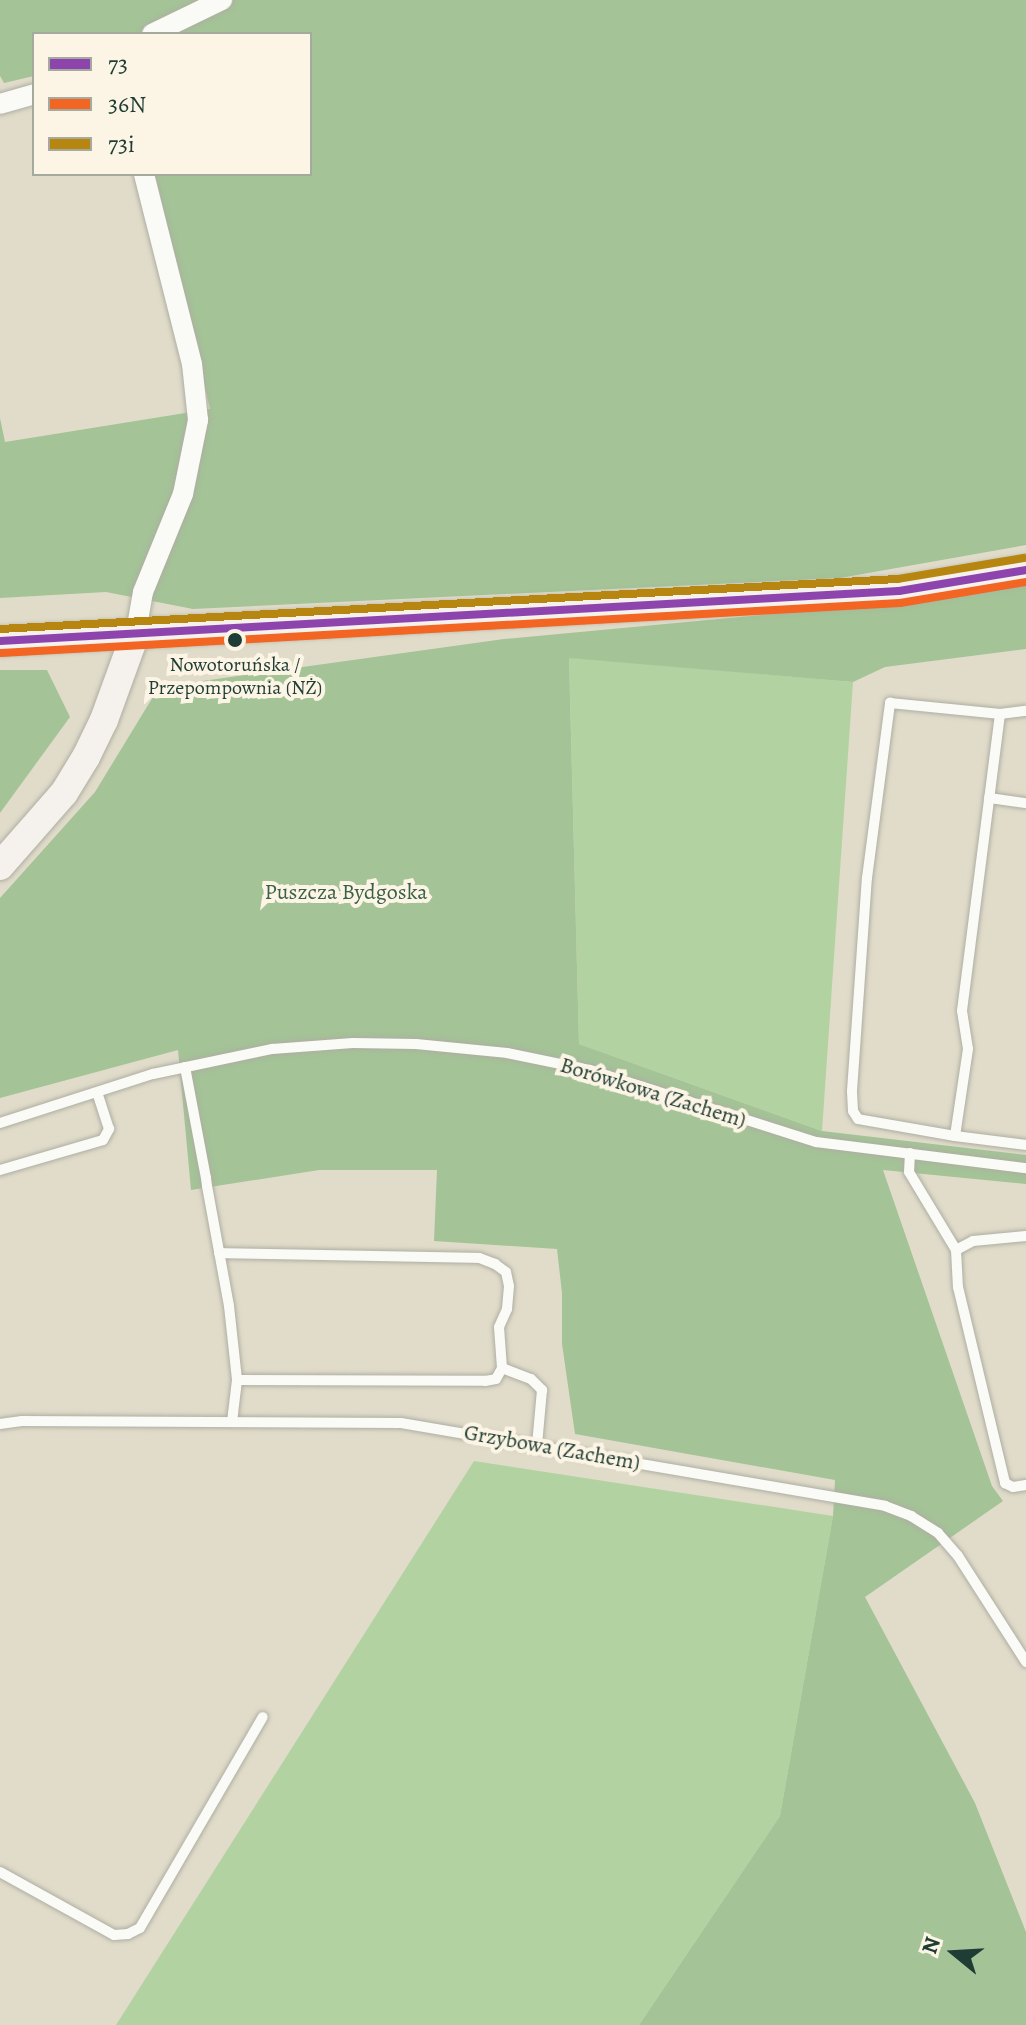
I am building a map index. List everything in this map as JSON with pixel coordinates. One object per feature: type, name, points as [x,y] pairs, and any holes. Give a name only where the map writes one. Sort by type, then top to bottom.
[{"type":"main road","points":[[0,641],[886,592],[1026,570]]},
{"type":"main road","points":[[0,866],[64,793],[86,757],[104,720],[136,632]]},
{"type":"street","points":[[156,32],[222,0]]},
{"type":"street","points":[[0,104],[32,95]]},
{"type":"street","points":[[136,632],[143,592],[183,494],[198,420],[192,364],[145,176]]},
{"type":"lane","points":[[1026,711],[1000,714],[890,703],[875,792],[853,1111],[858,1119],[870,1123],[1026,1145]]},
{"type":"lane","points":[[955,1136],[968,1049],[962,1011],[1000,714]]},
{"type":"lane","points":[[989,798],[1026,803]]},
{"type":"lane","name":"Borówkowa (Zachem)","points":[[0,1123],[185,1067],[272,1049],[353,1043],[451,1045],[590,1070],[816,1142],[1026,1168]]},
{"type":"lane","points":[[185,1067],[219,1253],[237,1380],[232,1422]]},
{"type":"lane","points":[[0,1170],[103,1140],[109,1129],[97,1093]]},
{"type":"lane","points":[[910,1153],[909,1172],[956,1250],[958,1287],[1005,1483],[1013,1487],[1026,1485]]},
{"type":"lane","points":[[956,1250],[973,1241],[998,1236],[1026,1236]]},
{"type":"lane","points":[[219,1253],[479,1258],[506,1272],[509,1286],[507,1309],[499,1327],[502,1368],[496,1379],[237,1380]]},
{"type":"lane","points":[[502,1368],[531,1379],[542,1390],[537,1445]]},
{"type":"lane","name":"Grzybowa (Zachem)","points":[[0,1424],[401,1423],[873,1504],[911,1516],[938,1533],[958,1556],[1026,1662]]},
{"type":"lane","points":[[0,1872],[114,1935],[128,1934],[140,1928],[263,1717]]},
{"type":"green space","points":[[0,0],[1026,0],[1026,545],[840,578],[193,609],[106,592],[0,598],[0,418],[5,442],[210,409],[155,176],[312,176],[312,32],[32,32],[32,76],[4,83],[0,76]]},
{"type":"green space","name":"Puszcza Bydgoska","points":[[1026,579],[1026,649],[885,667],[853,682],[569,658],[579,1044],[822,1131],[1026,1155],[1026,1184],[883,1170],[992,1486],[1003,1501],[865,1597],[975,1803],[1026,1932],[1026,2025],[639,2025],[780,1816],[833,1516],[835,1480],[575,1434],[562,1344],[562,1293],[557,1249],[434,1241],[437,1170],[319,1170],[191,1190],[178,1050],[0,1098],[0,898],[95,792],[159,687],[504,639],[824,609]]},
{"type":"green space","points":[[569,657],[853,682],[822,1131],[579,1044]]},
{"type":"green space","points":[[0,670],[47,670],[70,717],[0,813]]},
{"type":"green space","points":[[474,1461],[833,1516],[780,1816],[639,2025],[116,2025]]},
{"type":"transit line","name":"73i","points":[[0,629],[898,579],[1024,558]]},
{"type":"transit line","name":"73","points":[[0,641],[899,591],[1026,570]]},
{"type":"transit line","name":"36N","points":[[1,653],[900,603],[1026,582]]},
{"type":"place","name":"Nowotoruńska / Przepompownia (NŻ)","points":[[235,640]]}]
